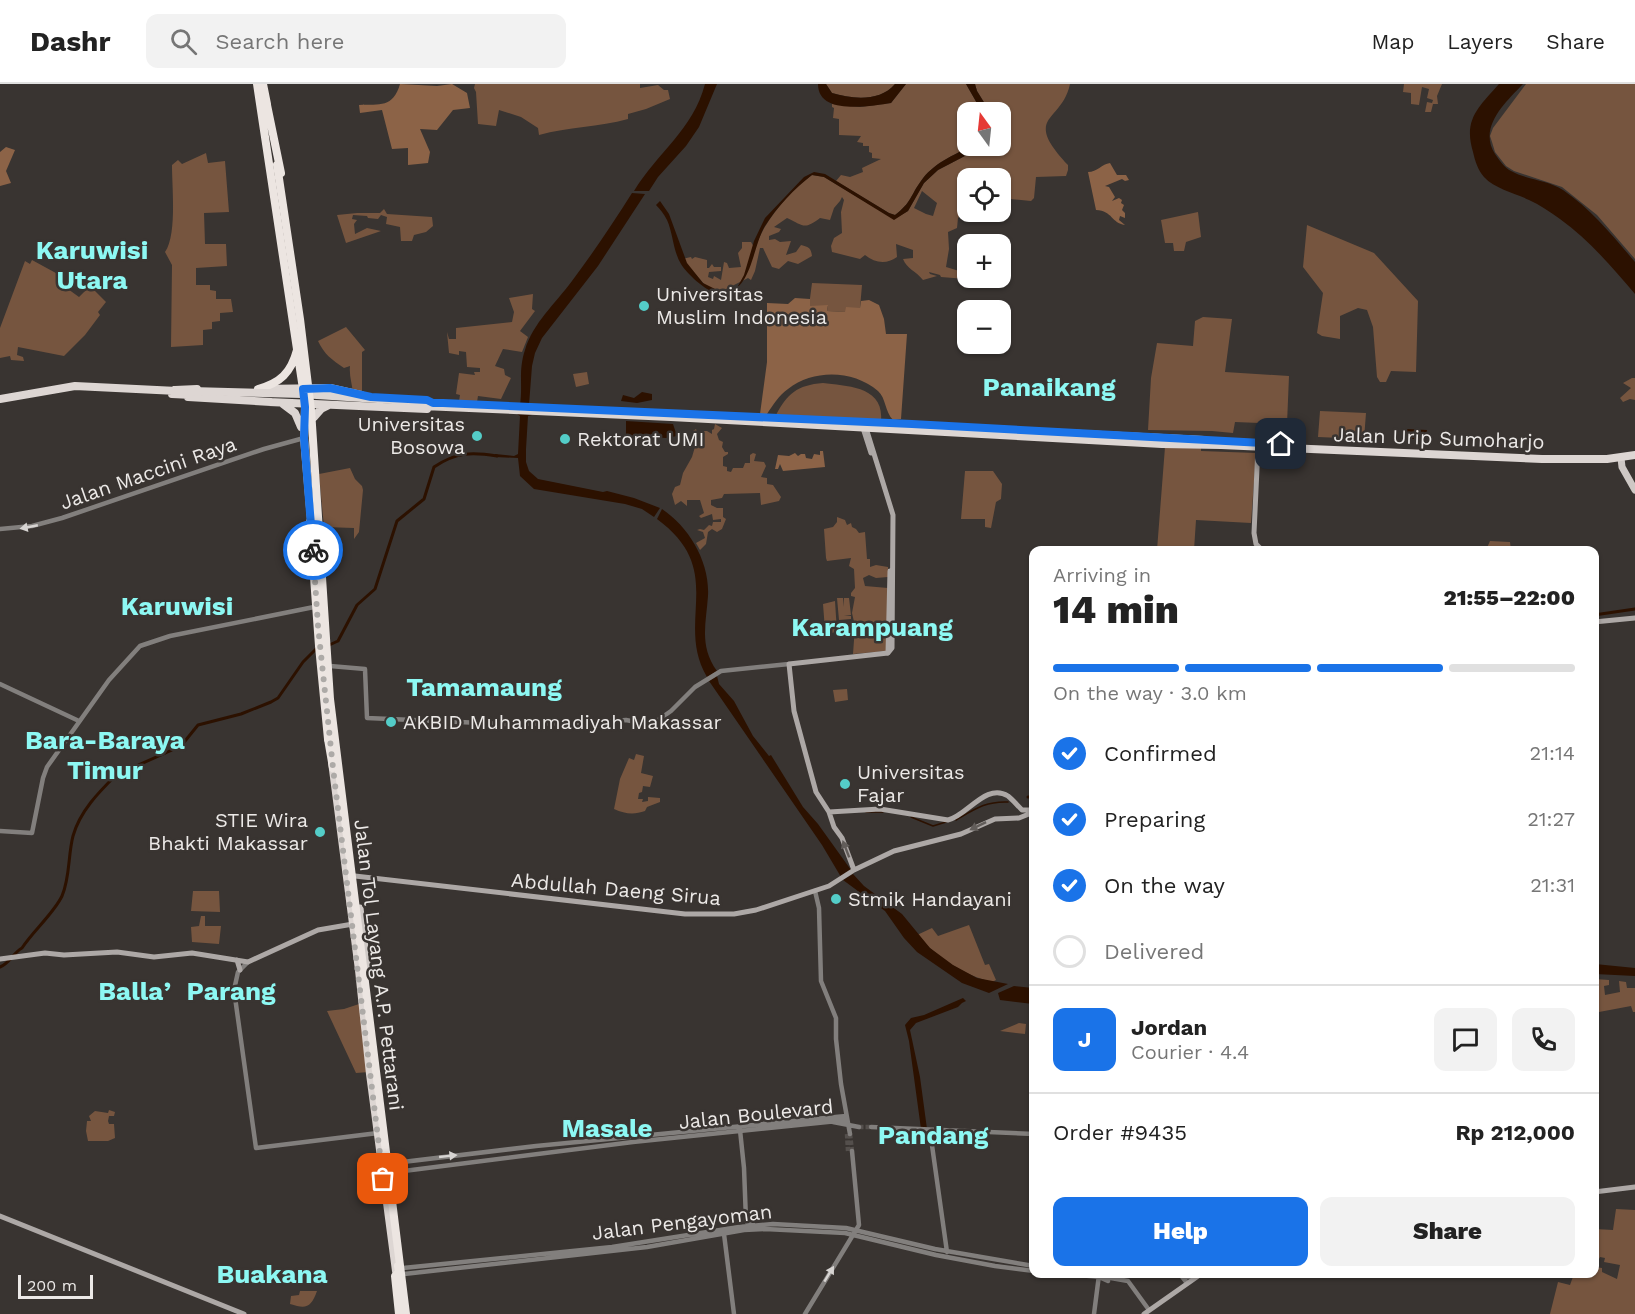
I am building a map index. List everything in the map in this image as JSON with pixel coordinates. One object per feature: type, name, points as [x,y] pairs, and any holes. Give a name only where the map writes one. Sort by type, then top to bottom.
[{"type":"highway","name":"Jalan Tol Layang A.P. Pettarani","points":[[260,86],[266,99],[297,299],[310,410],[325,641],[407,1314]]},
{"type":"highway","name":"Jalan Tol Layang A.P. Pettarani","points":[[260,86],[287,249],[306,388],[313,515],[328,703],[402,1271],[395,1276],[399,1314]]},
{"type":"highway","points":[[260,86],[297,348],[310,388]]},
{"type":"highway","points":[[266,99],[290,229],[314,417],[313,515],[310,522],[317,623],[333,768]]},
{"type":"highway","points":[[258,389],[275,384],[282,379],[288,371],[297,348]]},
{"type":"highway","points":[[184,388],[330,388],[357,395],[427,400],[434,405],[428,409],[311,405],[184,397],[175,392],[184,388]]},
{"type":"highway","points":[[330,388],[322,396],[330,405]]},
{"type":"highway","name":"Jalan Urip Sumoharjo","points":[[0,400],[44,393],[95,389],[128,390],[1517,456],[1607,457],[1634,453]]},
{"type":"highway","points":[[289,389],[295,395],[289,403]]},
{"type":"highway","points":[[269,402],[291,408],[299,419],[304,438],[316,535],[332,783],[335,789]]},
{"type":"highway","points":[[304,438],[311,405]]},
{"type":"highway","points":[[314,417],[321,409],[330,405]]},
{"type":"highway","name":"Jalan Urip Sumoharjo","points":[[691,416],[865,428],[930,429]]},
{"type":"highway","name":"Jalan Urip Sumoharjo","points":[[996,432],[1162,444],[1341,448]]},
{"type":"highway","points":[[313,515],[308,520],[317,626]]},
{"type":"highway","points":[[316,535],[314,607],[322,647],[335,789],[348,847],[373,1024]]},
{"type":"highway","points":[[322,647],[330,666],[344,829]]},
{"type":"highway","points":[[343,802],[373,1024],[373,1065]]},
{"type":"highway","points":[[359,925],[373,1065],[407,1314]]},
{"type":"highway","points":[[375,1081],[378,1133],[387,1169],[399,1314]]},
{"type":"main road","points":[[829,886],[854,870],[830,814],[816,792],[794,711],[789,663],[888,653],[892,648],[893,515],[865,428]]},
{"type":"main road","points":[[1258,447],[1254,533],[1258,546]]},
{"type":"main road","points":[[1626,476],[1625,464],[1634,453]]},
{"type":"main road","points":[[1621,456],[1626,476],[1635,490]]},
{"type":"main road","points":[[1599,622],[1635,618]]},
{"type":"main road","points":[[830,814],[862,810],[901,811],[946,820],[957,817],[983,796],[999,794],[1010,798],[1022,810],[1029,811]]},
{"type":"main road","points":[[343,802],[346,808],[348,847],[356,876],[359,925],[373,1024]]},
{"type":"main road","name":"Abdullah Daeng Sirua","points":[[356,876],[704,915],[743,913],[829,886],[854,870],[894,851],[961,834],[995,819],[1019,818],[1029,813]]},
{"type":"main road","points":[[3,959],[45,953],[64,955],[99,952],[154,957],[192,953],[248,962],[318,930],[359,925]]},
{"type":"main road","points":[[237,960],[240,970]]},
{"type":"main road","points":[[1599,1191],[1635,1186]]},
{"type":"main road","points":[[0,1216],[244,1314]]},
{"type":"main road","points":[[1147,1312],[1194,1278]]},
{"type":"street","name":"Jalan Maccini Raya","points":[[0,529],[32,526],[62,518],[264,449],[304,438]]},
{"type":"street","points":[[0,831],[32,833],[45,771],[112,677],[141,645],[177,634],[314,607]]},
{"type":"street","points":[[330,666],[365,669],[367,718],[505,724],[591,723],[626,720],[650,725],[656,723],[695,687],[723,670],[789,663]]},
{"type":"street","points":[[0,684],[79,721]]},
{"type":"street","points":[[814,892],[818,910],[821,981],[836,1018],[837,1044],[849,1134]]},
{"type":"street","points":[[248,962],[240,970],[235,982],[235,998],[256,1148],[378,1133]]},
{"type":"street","points":[[846,1122],[860,1125]]},
{"type":"street","name":"Jalan Boulevard","points":[[387,1169],[740,1128],[846,1122]]},
{"type":"street","name":"Jalan Boulevard","points":[[387,1169],[730,1132],[740,1128],[846,1122]]},
{"type":"street","points":[[873,1126],[930,1131],[1029,1134]]},
{"type":"street","points":[[740,1128],[746,1222],[758,1225]]},
{"type":"street","points":[[930,1131],[943,1253]]},
{"type":"street","points":[[730,1132],[735,1133],[738,1139],[743,1178],[744,1228]]},
{"type":"street","points":[[805,1314],[859,1222],[850,1151]]},
{"type":"street","name":"Jalan Pengayoman","points":[[674,1240],[758,1225],[800,1227]]},
{"type":"street","name":"Jalan Pengayoman","points":[[402,1271],[724,1234],[744,1228],[835,1226],[995,1266],[1029,1270]]},
{"type":"street","points":[[724,1234],[734,1314]]},
{"type":"street","name":"Jalan Pengayoman","points":[[943,1253],[1029,1265]]},
{"type":"street","points":[[1094,1314],[1100,1278]]},
{"type":"street","points":[[1102,1278],[1132,1286],[1147,1312]]},
{"type":"street","points":[[1183,1278],[1187,1283]]},
{"type":"shaded area","points":[[400,84],[437,86],[452,84],[467,93],[470,108],[453,110],[437,130],[420,129],[430,152],[428,163],[408,165],[408,148],[392,149],[382,110],[360,113],[359,105],[389,101],[394,97]]},
{"type":"shaded area","points":[[475,84],[640,84],[640,88],[658,85],[668,90],[670,99],[628,114],[628,119],[539,135],[538,128],[521,117],[499,110],[496,126],[478,124]]},
{"type":"shaded area","points":[[705,84],[717,84],[699,127],[649,191],[634,191],[692,115]]},
{"type":"shaded area","points":[[818,84],[826,84],[832,93],[865,98],[882,94],[895,84],[906,84],[891,103],[847,107],[827,101],[820,94]]},
{"type":"shaded area","points":[[826,84],[895,84],[882,94],[857,98],[832,93]]},
{"type":"shaded area","points":[[906,84],[966,84],[976,102],[957,102],[957,154],[931,170],[908,202],[895,215],[836,181],[841,175],[850,177],[863,172],[862,168],[881,159],[872,158],[869,146],[863,146],[863,143],[857,142],[861,136],[839,135],[839,119],[833,118],[834,108],[832,107],[832,104],[860,107],[891,103]]},
{"type":"shaded area","points":[[966,84],[975,84],[984,102],[976,102]]},
{"type":"shaded area","points":[[975,84],[1070,84],[1066,97],[1048,120],[1046,128],[1047,137],[1068,165],[1068,170],[1066,176],[1036,177],[1034,198],[1031,201],[1011,199],[1011,168],[957,168],[957,228],[948,232],[949,249],[946,267],[957,270],[957,278],[941,277],[929,272],[937,276],[923,280],[903,259],[913,258],[913,250],[896,244],[897,257],[885,262],[873,260],[865,255],[860,259],[832,252],[831,246],[834,238],[842,233],[841,212],[844,200],[842,197],[834,208],[830,220],[820,218],[804,226],[787,218],[774,227],[781,229],[769,236],[769,240],[791,241],[786,255],[796,252],[801,245],[810,250],[812,256],[798,264],[788,261],[779,269],[772,267],[763,248],[760,248],[751,280],[748,278],[720,292],[705,285],[682,259],[695,257],[707,260],[707,268],[712,264],[714,267],[721,267],[721,271],[709,272],[708,277],[713,279],[714,276],[721,280],[724,262],[729,268],[741,267],[738,253],[742,248],[742,242],[751,242],[755,249],[764,228],[778,208],[812,175],[824,177],[894,219],[908,211],[924,183],[938,170],[965,156],[1011,156],[1011,102],[984,102]],"holes":[[[922,191],[937,203],[933,216],[914,208]]]},
{"type":"shaded area","points":[[1404,84],[1442,84],[1437,96],[1438,104],[1433,104],[1431,112],[1425,112],[1427,102],[1432,103],[1433,100],[1427,98],[1429,89],[1422,87],[1419,105],[1411,104],[1411,93],[1403,92]]},
{"type":"shaded area","points":[[1499,84],[1523,84],[1502,107],[1492,125],[1491,144],[1495,154],[1509,170],[1563,190],[1592,214],[1635,262],[1635,294],[1600,254],[1571,227],[1537,204],[1494,185],[1478,168],[1470,141],[1472,122],[1479,107]]},
{"type":"shaded area","points":[[1526,84],[1635,84],[1635,259],[1597,215],[1562,187],[1514,171],[1506,166],[1495,152],[1490,136],[1493,128]]},
{"type":"shaded area","points":[[6,147],[15,150],[6,171],[11,183],[0,186],[0,152]]},
{"type":"shaded area","points":[[206,153],[208,163],[225,161],[229,212],[204,213],[205,244],[226,244],[227,266],[196,268],[196,285],[210,285],[210,290],[216,291],[216,299],[231,299],[233,312],[220,313],[220,321],[212,322],[212,329],[203,330],[203,345],[171,347],[172,265],[165,252],[169,244],[172,223],[172,165],[178,160],[182,164]]},
{"type":"shaded area","points":[[957,153],[957,156],[965,156],[938,170],[924,183],[908,211],[894,220],[824,177],[812,175],[787,198],[770,219],[760,236],[744,280],[737,288],[728,292],[716,293],[707,289],[684,268],[678,259],[667,220],[656,205],[660,201],[669,214],[687,263],[703,283],[719,291],[727,291],[738,286],[744,275],[754,241],[765,218],[804,177],[814,172],[825,174],[895,215],[908,202],[926,175],[944,160]]},
{"type":"shaded area","points":[[1110,163],[1117,175],[1126,175],[1129,180],[1122,179],[1105,186],[1109,187],[1115,197],[1112,201],[1119,198],[1122,200],[1125,218],[1120,216],[1119,220],[1125,225],[1117,222],[1106,212],[1096,210],[1088,172]]},
{"type":"shaded area","points":[[632,193],[645,194],[598,266],[542,338],[532,366],[529,405],[520,405],[523,358],[533,331],[588,260]]},
{"type":"shaded area","points":[[384,209],[387,214],[432,217],[433,226],[426,232],[414,235],[412,241],[401,241],[400,227],[386,224],[387,217],[381,215],[378,219],[353,215],[352,219],[357,220],[354,224],[355,234],[367,228],[381,231],[346,243],[337,215],[380,213]]},
{"type":"shaded area","points":[[1198,212],[1201,237],[1186,242],[1184,251],[1174,251],[1173,243],[1165,243],[1161,220]]},
{"type":"shaded area","points":[[1307,225],[1374,253],[1418,301],[1416,372],[1391,371],[1386,382],[1380,382],[1377,377],[1373,327],[1367,310],[1358,308],[1340,316],[1340,339],[1317,333],[1323,293],[1303,267]]},
{"type":"shaded area","points":[[32,260],[65,278],[61,284],[79,297],[90,286],[106,302],[98,312],[100,315],[85,335],[64,356],[18,347],[17,355],[23,357],[24,361],[11,360],[10,356],[0,358],[0,328],[25,261],[30,264]]},
{"type":"shaded area","points":[[812,283],[862,285],[860,308],[845,312],[827,311],[828,306],[809,306]]},
{"type":"shaded area","points":[[533,294],[532,309],[535,311],[520,331],[528,337],[522,352],[503,349],[495,366],[504,369],[505,375],[511,378],[501,399],[478,396],[477,402],[459,401],[460,395],[456,394],[459,373],[475,375],[474,372],[480,372],[480,368],[467,367],[466,352],[459,351],[459,355],[449,353],[447,332],[449,339],[456,339],[456,328],[512,322],[514,312],[509,298]]},
{"type":"shaded area","points":[[795,298],[810,299],[810,306],[828,305],[827,311],[845,312],[846,307],[860,308],[861,301],[869,300],[879,305],[886,334],[907,334],[901,419],[893,420],[881,394],[868,384],[857,379],[833,375],[821,375],[798,382],[776,400],[767,414],[760,414],[767,362],[767,303],[788,304]]},
{"type":"shaded area","points":[[1203,317],[1232,319],[1225,372],[1289,376],[1287,424],[1235,422],[1233,433],[1148,430],[1151,378],[1157,343],[1193,346],[1195,321]]},
{"type":"shaded area","points":[[346,327],[365,350],[362,352],[362,395],[353,393],[350,366],[344,368],[336,362],[318,341]]},
{"type":"shaded area","points":[[587,372],[589,384],[576,387],[573,374]]},
{"type":"shaded area","points":[[1635,378],[1635,400],[1630,399],[1623,402],[1620,398],[1631,388],[1623,383]]},
{"type":"shaded area","points":[[823,383],[852,387],[870,394],[880,409],[881,420],[776,415],[784,401],[794,392],[806,386]]},
{"type":"shaded area","points":[[642,392],[652,394],[652,400],[637,403],[621,401],[623,395],[634,398]]},
{"type":"shaded area","points":[[1320,411],[1366,413],[1364,439],[1318,437]]},
{"type":"shaded area","points":[[517,414],[532,415],[528,416],[526,462],[529,471],[538,479],[634,498],[660,508],[654,517],[642,509],[625,504],[534,489],[520,476],[518,458],[495,457],[495,454],[514,456],[518,454],[520,416]]},
{"type":"shaded area","points":[[626,421],[673,424],[677,436],[666,438],[626,435]]},
{"type":"shaded area","points":[[715,424],[722,428],[717,434],[719,440],[723,442],[722,447],[725,452],[728,452],[723,457],[723,466],[727,467],[727,471],[731,472],[733,468],[743,468],[745,463],[750,463],[750,455],[756,454],[754,461],[764,462],[766,466],[761,477],[767,478],[767,484],[773,485],[781,497],[779,501],[761,505],[760,493],[724,494],[722,498],[711,500],[711,505],[723,508],[723,517],[726,519],[722,529],[717,532],[712,529],[708,532],[706,544],[700,550],[696,543],[705,538],[703,532],[697,530],[704,530],[709,525],[712,526],[713,522],[721,522],[721,519],[713,520],[712,514],[701,518],[699,516],[704,513],[700,500],[687,500],[687,506],[681,501],[675,505],[672,494],[675,487],[680,485],[683,473],[692,457],[697,440],[693,437],[693,431],[696,429],[698,434],[707,431],[712,434]]},
{"type":"shaded area","points":[[1406,429],[1427,430],[1426,439],[1405,439]]},
{"type":"shaded area","points":[[1165,447],[1256,453],[1251,523],[1196,520],[1194,546],[1157,546]]},
{"type":"shaded area","points":[[820,451],[823,451],[825,467],[783,471],[780,464],[778,469],[775,469],[778,455],[805,454],[806,458],[812,459],[814,454],[820,455]]},
{"type":"shaded area","points":[[350,468],[363,490],[359,532],[354,539],[354,528],[324,527],[319,474]]},
{"type":"shaded area","points":[[965,471],[993,471],[1002,484],[1001,499],[996,502],[991,528],[985,527],[985,519],[961,519]]},
{"type":"shaded area","points":[[662,509],[689,535],[696,546],[705,571],[708,583],[706,644],[711,662],[717,671],[707,677],[698,656],[695,636],[695,577],[690,558],[678,538],[657,519]]},
{"type":"shaded area","points":[[837,517],[845,520],[847,525],[851,523],[859,533],[865,532],[867,559],[870,559],[870,567],[876,565],[888,567],[888,577],[876,578],[869,575],[863,578],[865,586],[888,588],[887,651],[853,654],[855,626],[852,613],[855,597],[851,596],[851,593],[855,588],[854,569],[849,566],[851,558],[827,561],[826,558],[824,529],[833,527],[837,522]]},
{"type":"shaded area","points":[[1490,541],[1510,542],[1510,546],[1488,546]]},
{"type":"shaded area","points":[[837,598],[843,598],[844,607],[844,598],[849,598],[851,615],[844,616],[851,616],[851,619],[839,620]]},
{"type":"shaded area","points":[[835,601],[837,632],[831,633],[831,630],[825,630],[823,604]]},
{"type":"shaded area","points":[[717,676],[719,684],[734,701],[753,736],[769,756],[771,755],[803,807],[851,870],[841,877],[822,845],[709,681]]},
{"type":"shaded area","points":[[847,689],[848,700],[835,702],[833,690]]},
{"type":"shaded area","points":[[636,754],[644,756],[641,773],[653,776],[650,787],[643,786],[638,799],[643,799],[642,802],[648,801],[648,797],[660,798],[660,802],[647,807],[645,811],[626,813],[614,809],[620,779],[629,758],[634,760]]},
{"type":"shaded area","points":[[853,874],[864,886],[902,914],[930,948],[953,965],[977,978],[1008,984],[989,993],[962,983],[917,952],[885,911],[843,880]]},
{"type":"shaded area","points":[[193,891],[219,891],[220,912],[191,911]]},
{"type":"shaded area","points":[[201,916],[205,916],[205,926],[221,926],[219,944],[192,942],[191,927],[199,926]]},
{"type":"shaded area","points":[[969,925],[985,965],[989,964],[996,980],[992,982],[971,975],[951,964],[917,935],[932,928],[938,936]]},
{"type":"shaded area","points":[[1599,964],[1635,968],[1635,976],[1599,974]]},
{"type":"shaded area","points":[[1599,979],[1609,980],[1609,985],[1604,986],[1605,995],[1620,992],[1619,981],[1626,982],[1627,988],[1635,988],[1635,1012],[1631,1006],[1599,1012]]},
{"type":"shaded area","points":[[1014,986],[1029,988],[1029,1004],[1000,1000],[998,993]]},
{"type":"shaded area","points":[[963,998],[966,1001],[958,1007],[916,1023],[910,1030],[920,1077],[927,1129],[921,1129],[905,1025],[911,1018],[924,1015]]},
{"type":"shaded area","points":[[362,1003],[369,1072],[356,1073],[327,1011],[344,1009]]},
{"type":"shaded area","points":[[1019,1023],[1026,1024],[1025,1034],[1000,1031]]},
{"type":"shaded area","points":[[109,1110],[115,1112],[114,1116],[109,1116],[108,1121],[109,1124],[114,1124],[115,1138],[108,1141],[88,1141],[86,1131],[87,1121],[91,1121],[89,1116],[95,1111],[108,1113]]},
{"type":"shaded area","points":[[1616,1209],[1635,1210],[1635,1314],[1550,1314],[1558,1282],[1570,1285],[1573,1278],[1599,1278],[1599,1268],[1602,1268],[1602,1272],[1617,1279],[1620,1265],[1604,1262],[1605,1258],[1600,1257],[1599,1259],[1599,1229],[1613,1230]]},
{"type":"shaded area","points":[[300,1291],[317,1291],[307,1306],[290,1304],[291,1296],[299,1295]]},
{"type":"waterway","points":[[327,646],[338,641],[357,605],[375,589],[397,521],[424,499],[434,467],[450,458],[464,454],[497,456]]},
{"type":"waterway","points":[[1599,614],[1635,609]]},
{"type":"waterway","points":[[0,967],[22,948],[62,896],[76,827],[91,802],[110,781],[116,775],[181,746],[198,725],[241,714],[278,698],[303,662],[317,648]]},
{"type":"waterway","points":[[956,820],[987,804],[1008,802]]},
{"type":"waterway","points":[[866,812],[883,812]]},
{"type":"waterway","points":[[911,817],[933,826],[946,822]]},
{"type":"tunnel","points":[[859,1127],[871,1127]]},
{"type":"tunnel","points":[[847,1134],[848,1151]]},
{"type":"tunnel","points":[[850,1134],[852,1151]]},
{"type":"way so far","points":[[313,550],[324,688],[383,1179]]},
{"type":"place","name":"Universitas Muslim Indonesia","points":[[644,306]]},
{"type":"place","name":"Universitas Bosowa","points":[[477,436]]},
{"type":"place","name":"Rektorat UMI","points":[[565,439]]},
{"type":"place","name":"AKBID Muhammadiyah Makassar","points":[[391,722]]},
{"type":"place","name":"Universitas Fajar","points":[[845,784]]},
{"type":"place","name":"STIE Wira Bhakti Makassar","points":[[320,832]]},
{"type":"place","name":"Stmik Handayani","points":[[836,899]]},
{"type":"district","name":"Karuwisi Utara","points":[[92,265]]},
{"type":"district","name":"Panaikang","points":[[1049,387]]},
{"type":"district","name":"Karuwisi","points":[[177,606]]},
{"type":"district","name":"Karampuang","points":[[872,627]]},
{"type":"district","name":"Tamamaung","points":[[484,687]]},
{"type":"district","name":"Bara-Baraya Timur","points":[[105,755]]},
{"type":"district","name":"Ballaʼ Parang","points":[[187,991]]},
{"type":"district","name":"Masale","points":[[607,1128]]},
{"type":"district","name":"Pandang","points":[[933,1135]]},
{"type":"district","name":"Buakana","points":[[272,1274]]},
{"type":"route","points":[[313,550],[304,438],[303,389],[330,388],[365,396],[427,400],[433,403],[942,425],[1281,444]]}]
